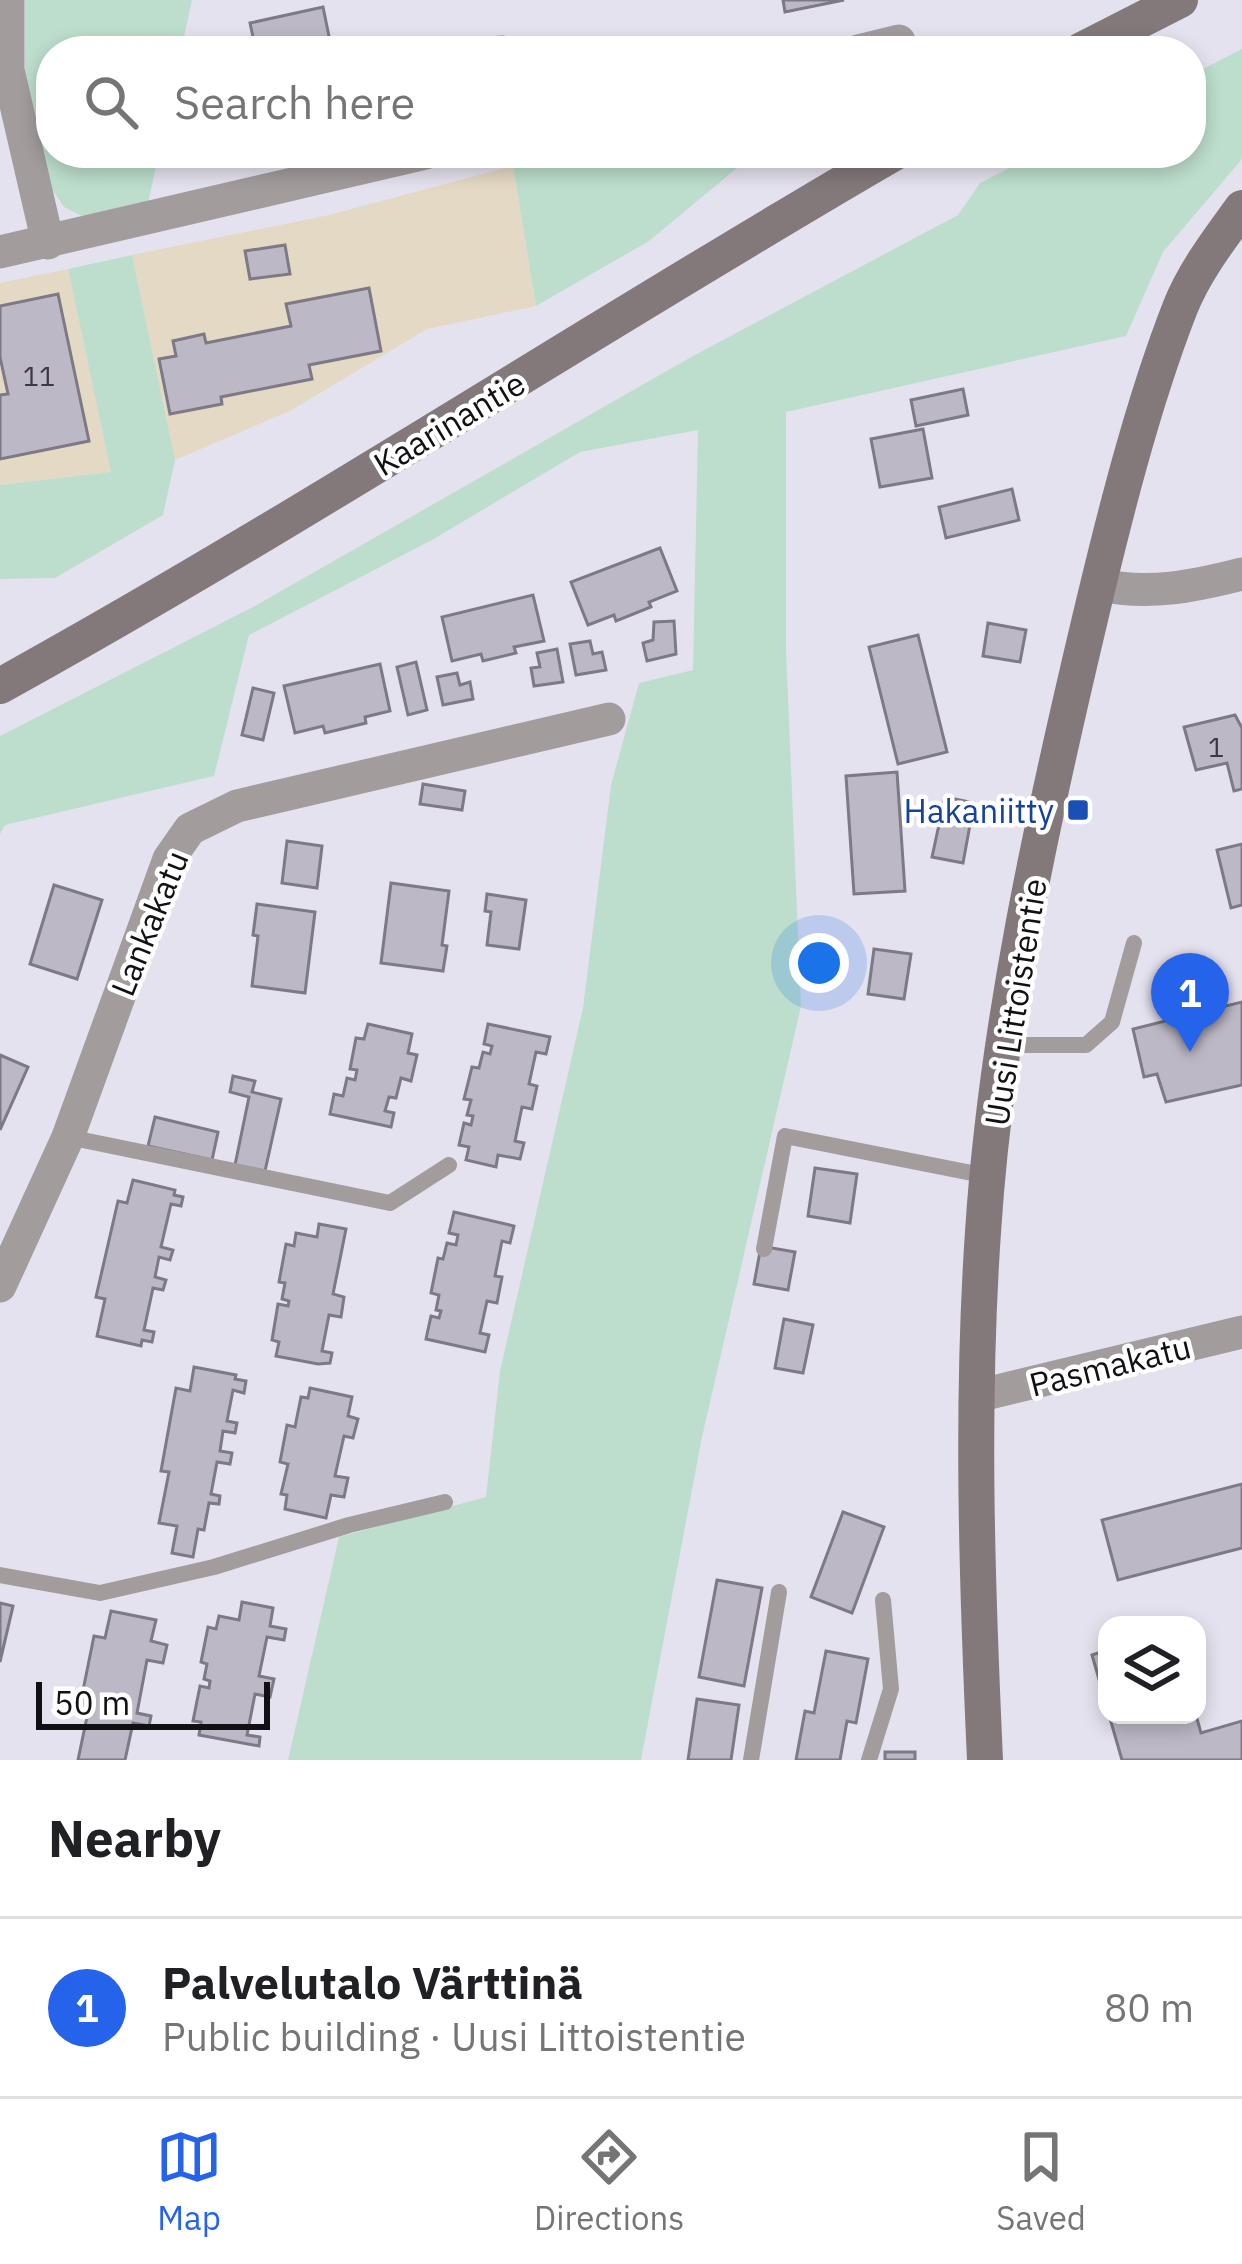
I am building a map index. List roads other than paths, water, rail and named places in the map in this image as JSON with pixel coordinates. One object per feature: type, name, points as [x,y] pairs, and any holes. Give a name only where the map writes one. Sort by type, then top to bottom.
[{"type":"street","points":[[8,0],[8,70],[48,242]]},
{"type":"street","points":[[1109,36],[1180,0]]},
{"type":"street","points":[[0,252],[362,168]]},
{"type":"street","name":"Kaarinantie","points":[[0,686],[272,530],[869,168]]},
{"type":"street","name":"Uusi Littoistentie","points":[[985,1760],[976,1396],[988,1176],[1003,1045],[1072,694],[1129,469],[1180,306],[1242,208]]},
{"type":"street","points":[[1098,585],[1168,592],[1242,574]]},
{"type":"street","name":"Lankakatu","points":[[0,1286],[68,1137],[162,878],[178,842],[190,829],[237,806],[609,719]]},
{"type":"street","name":"Pasmakatu","points":[[976,1396],[1242,1332]]},
{"type":"lane","points":[[1003,1045],[1086,1045],[1112,1022],[1134,943]]},
{"type":"lane","points":[[764,1249],[785,1136],[988,1176]]},
{"type":"lane","points":[[68,1137],[390,1203],[449,1165]]},
{"type":"lane","points":[[0,1575],[100,1593],[214,1567],[445,1502]]},
{"type":"lane","points":[[751,1760],[779,1592]]},
{"type":"lane","points":[[869,1760],[891,1689],[884,1600]]},
{"type":"place","name":"Hakaniitty","points":[[1078,810]]},
{"type":"place","name":"Palvelutalo Värttinä","points":[[1190,1052]]}]
